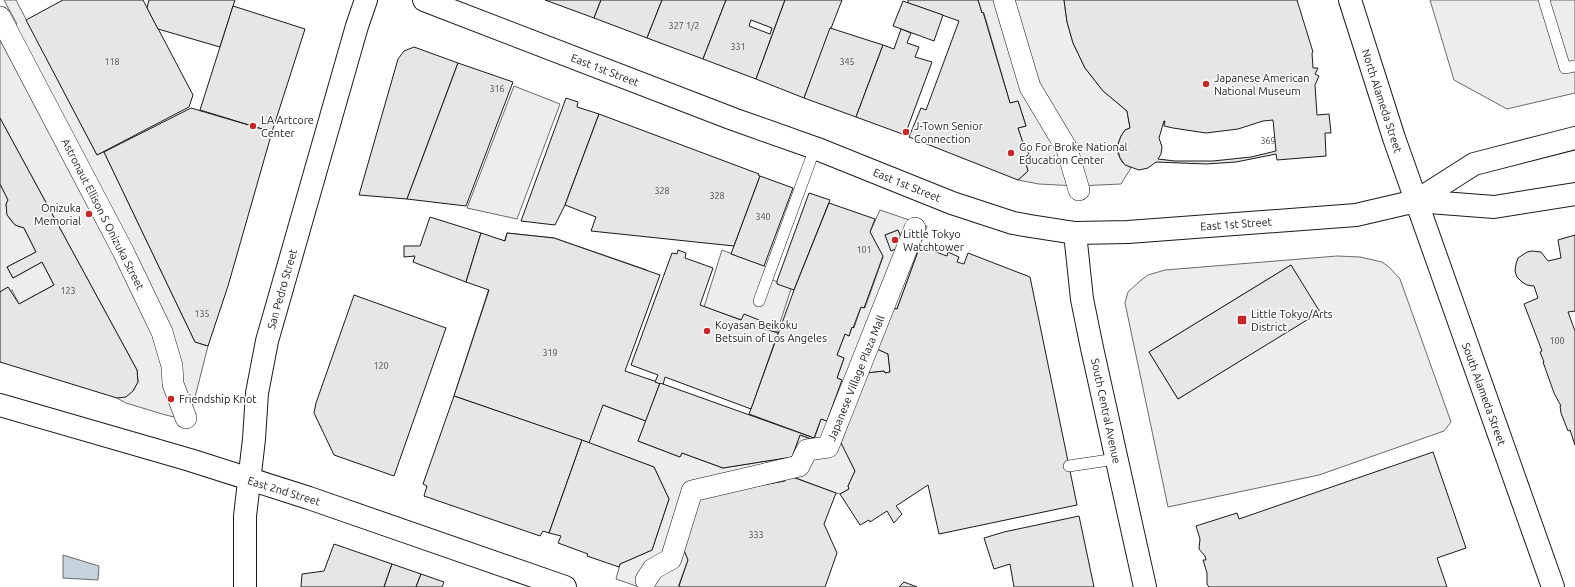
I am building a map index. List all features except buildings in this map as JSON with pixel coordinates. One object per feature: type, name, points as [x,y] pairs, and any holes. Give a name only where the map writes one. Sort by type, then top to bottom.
[{"type":"main road","name":"San Pedro Street","points":[[245,587],[245,516],[257,392],[267,341],[357,26],[366,0]]},
{"type":"main road","name":"East 1st Street","points":[[424,0],[725,116],[815,148],[958,206],[1013,223],[1075,233],[1128,232],[1356,215],[1416,201],[1494,207],[1575,194]]},
{"type":"main road","name":"North Alameda Street","points":[[1350,0],[1394,138],[1416,201]]},
{"type":"main road","name":"East 1st Street","points":[[1416,201],[1474,164],[1575,138]]},
{"type":"main road","name":"South Alameda Street","points":[[1416,201],[1554,587]]},
{"type":"main road","name":"South Central Avenue","points":[[1075,233],[1082,299],[1145,587]]},
{"type":"main road","name":"East 2nd Street","points":[[0,405],[190,460],[309,498],[565,587]]},
{"type":"street","points":[[1004,0],[1030,87],[1067,149],[1079,190]]},
{"type":"street","name":"Astronaut Ellison S Onizuka Street","points":[[2,21],[123,251],[162,332],[172,366],[173,384],[186,418]]},
{"type":"street","name":"Japanese Village Plaza Mall","points":[[646,580],[653,569],[671,559],[692,491],[799,466],[807,450],[828,447],[915,228]]},
{"type":"lane","points":[[1544,0],[1564,68],[1575,66]]},
{"type":"lane","points":[[759,301],[815,148]]},
{"type":"lane","points":[[1069,466],[1116,459]]},
{"type":"shaded area","points":[[4,0],[16,0],[97,155],[104,152],[195,342],[208,346],[193,405],[190,412],[185,415],[174,417],[162,414],[126,403],[117,398],[133,391],[138,382],[137,370],[0,118],[0,33],[17,24]]},
{"type":"shaded area","points":[[978,0],[1064,0],[1067,22],[1073,43],[1085,68],[1103,91],[1127,111],[1130,128],[1125,130],[1117,147],[1118,154],[1122,162],[1131,168],[1121,184],[1077,186],[1039,184],[1018,180],[1028,171],[1024,157],[1029,154],[1026,145],[1024,146],[1018,128],[1026,126],[1018,101],[1010,103],[984,13],[982,13]]},
{"type":"shaded area","points":[[1430,0],[1575,0],[1575,93],[1507,109],[1454,80]]},
{"type":"shaded area","points":[[514,86],[560,104],[517,219],[467,208]]},
{"type":"shaded area","points":[[0,184],[8,200],[6,204],[9,218],[15,225],[24,228],[36,252],[7,267],[13,278],[42,262],[54,285],[19,304],[12,290],[10,291],[8,287],[0,292]]},
{"type":"shaded area","points":[[880,210],[927,226],[897,309],[893,308],[877,349],[888,354],[890,372],[885,373],[884,371],[867,373],[841,442],[855,471],[848,486],[849,489],[840,494],[788,475],[785,481],[696,497],[681,543],[688,560],[678,587],[639,587],[616,579],[620,564],[652,550],[669,499],[654,467],[454,396],[507,233],[554,238],[647,270],[603,405],[646,421],[638,441],[680,457],[682,453],[723,468],[792,457],[800,435],[814,440],[821,419],[827,421],[841,380],[837,378],[844,358],[837,355],[845,334],[849,336],[852,327],[854,328],[861,307],[865,308],[883,257],[870,232]],"holes":[[[898,230],[904,245],[892,250],[885,235]]]},
{"type":"shaded area","points":[[722,250],[765,266],[773,280],[791,289],[777,332],[704,307]]},
{"type":"shaded area","points":[[1337,256],[1360,257],[1382,262],[1400,279],[1451,422],[1444,431],[1319,475],[1168,507],[1125,303],[1128,292],[1140,281],[1148,275],[1165,270]],"holes":[[[1291,265],[1319,312],[1178,399],[1149,352]]]},
{"type":"shaded area","points":[[63,555],[99,566],[98,580],[63,578]]},
{"type":"place","name":"Japanese American National Museum","points":[[1206,84]]},
{"type":"place","name":"LA Artcore Center","points":[[253,126]]},
{"type":"place","name":"J-Town Senior Connection","points":[[906,132]]},
{"type":"place","name":"Go For Broke National Education Center","points":[[1011,153]]},
{"type":"place","name":"Onizuka Memorial","points":[[89,214]]},
{"type":"place","name":"Little Tokyo Watchtower","points":[[895,240]]},
{"type":"place","name":"Little Tokyo/Arts District","points":[[1242,320]]},
{"type":"place","name":"Koyasan Beikoku Betsuin of Los Angeles","points":[[707,331]]},
{"type":"place","name":"Friendship Knot","points":[[171,399]]}]
